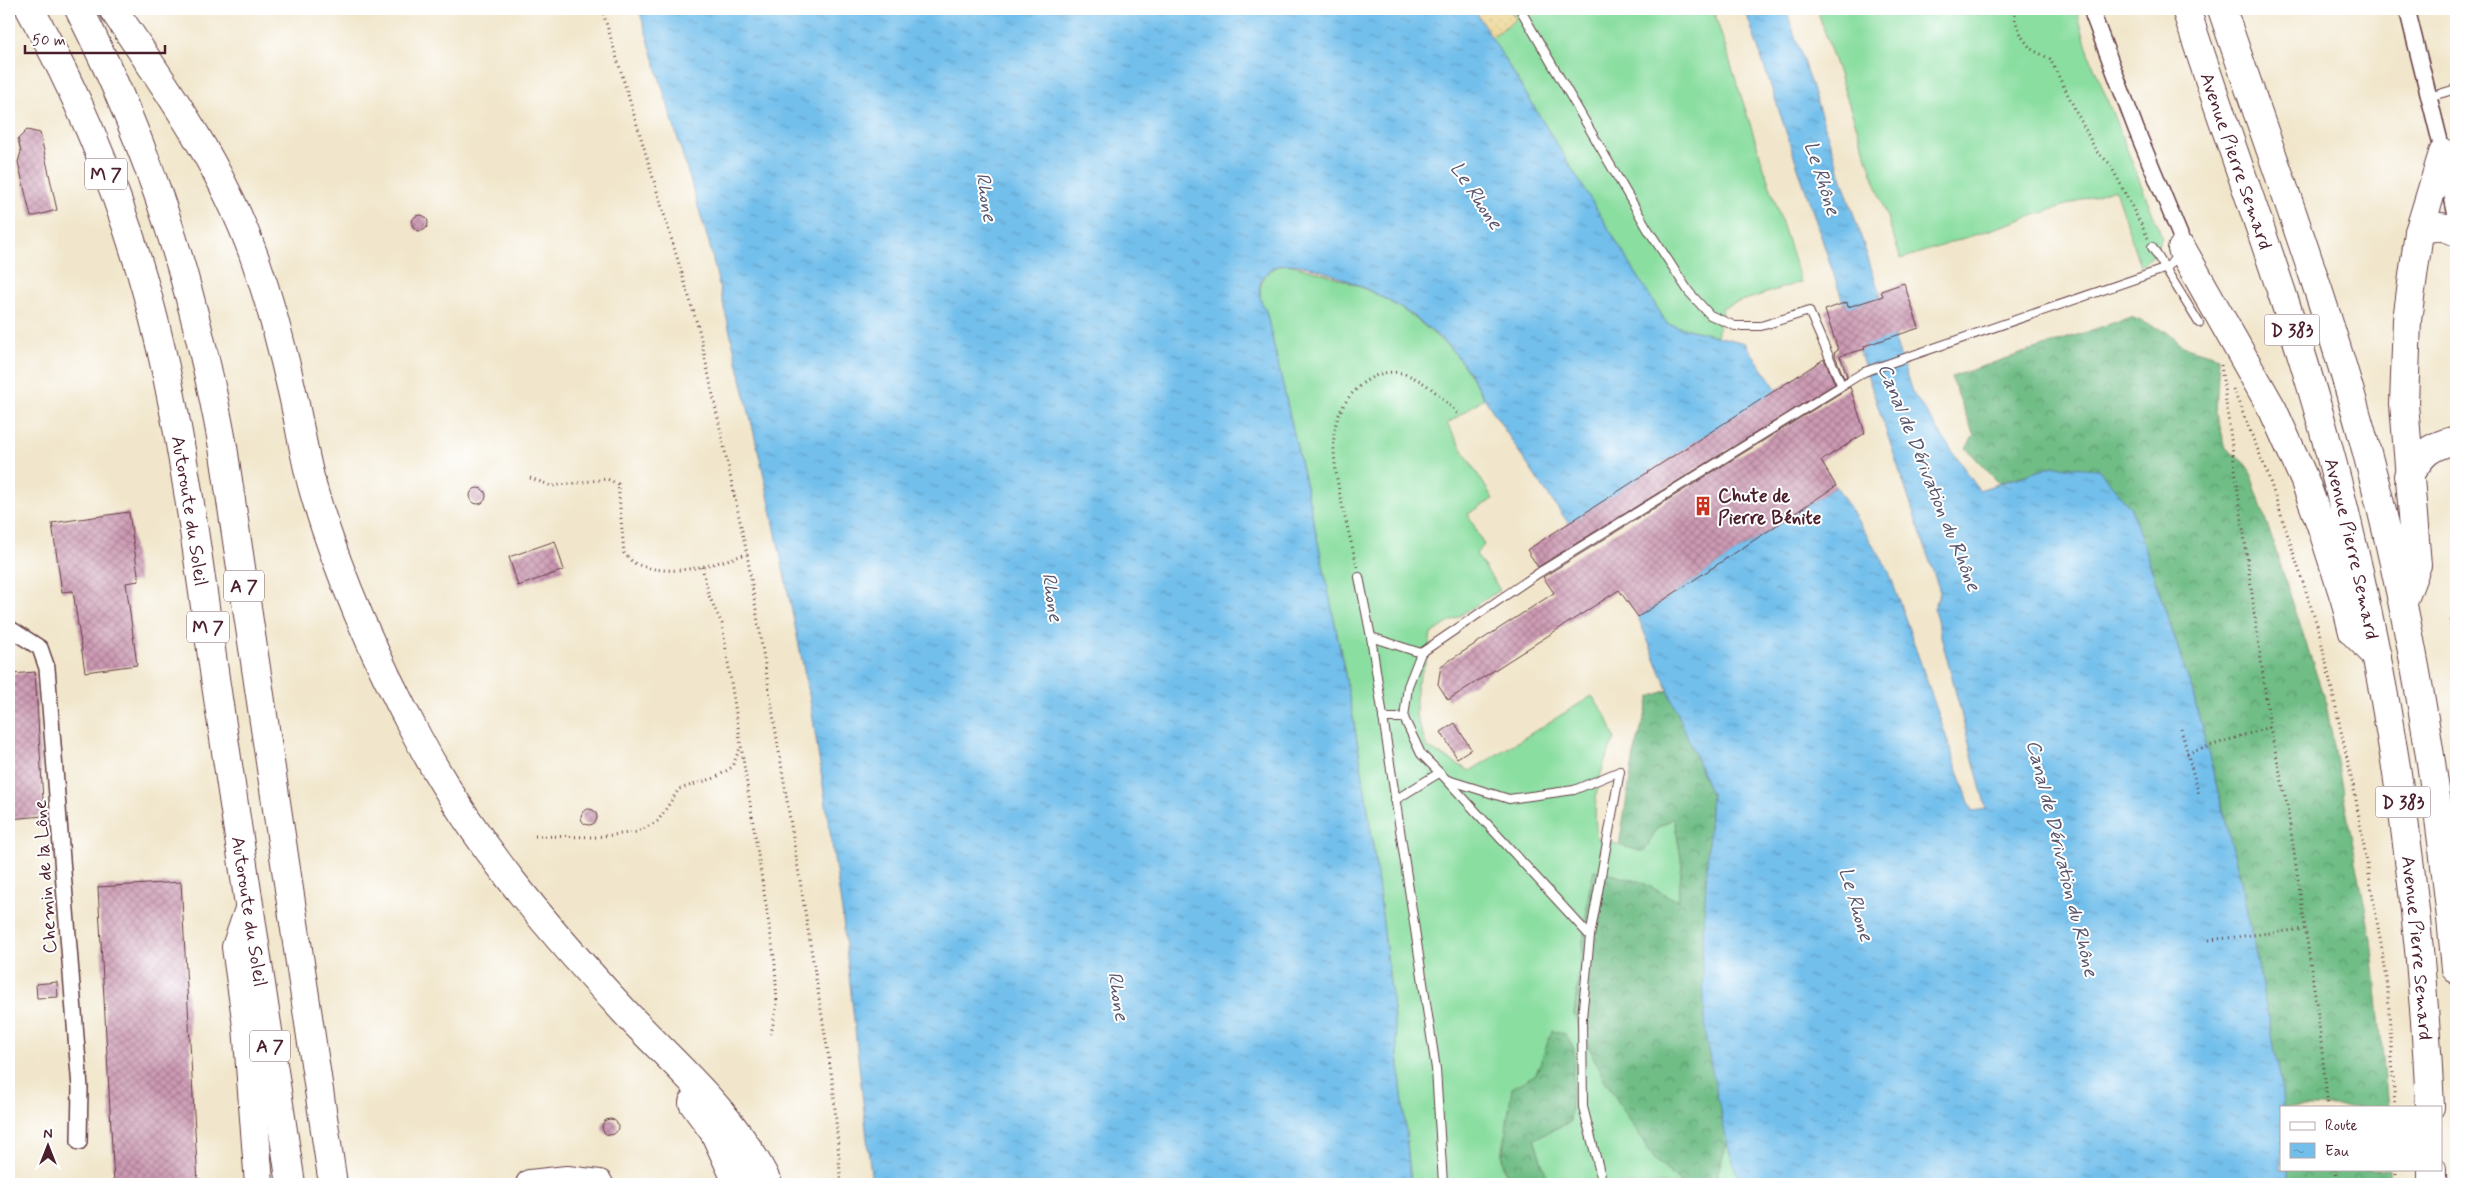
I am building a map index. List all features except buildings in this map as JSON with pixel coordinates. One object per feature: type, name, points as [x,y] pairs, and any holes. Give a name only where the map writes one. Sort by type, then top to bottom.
[{"type":"highway","name":"Autoroute du Soleil","points":[[30,9],[62,69],[95,143],[124,223],[160,347],[185,481],[291,1184]]},
{"type":"highway","name":"A 7","points":[[78,9],[111,75],[153,177],[188,284],[205,353],[223,447],[333,1184]]},
{"type":"highway","points":[[113,9],[198,138],[234,209],[254,256],[275,321],[315,494],[366,631],[419,740],[447,788],[494,860],[527,902],[626,1013],[710,1097],[752,1153],[768,1184]]},
{"type":"highway","name":"Avenue Pierre Semard","points":[[2186,9],[2325,433],[2360,574],[2378,657],[2408,835],[2420,948],[2430,1106]]},
{"type":"highway","name":"Avenue Pierre Semard","points":[[2222,9],[2323,306],[2366,449],[2403,602],[2434,770],[2456,969]]},
{"type":"highway","points":[[2403,602],[2417,565],[2408,476],[2404,404],[2407,320],[2419,232],[2443,153]]},
{"type":"highway","points":[[2419,232],[2429,227],[2445,226],[2456,232]]},
{"type":"highway","points":[[2174,258],[2273,410],[2304,479],[2322,528],[2346,600],[2353,632],[2378,657]]},
{"type":"highway","points":[[2408,476],[2420,459],[2434,445],[2456,440]]},
{"type":"highway","points":[[250,907],[236,947],[248,1036],[259,1184]]},
{"type":"highway","points":[[626,1013],[714,1132],[738,1184]]},
{"type":"highway","points":[[2432,1170],[2432,1184]]},
{"type":"highway","points":[[530,1184],[568,1180],[599,1184]]},
{"type":"street","points":[[2094,9],[2094,15],[2136,129],[2180,235],[2174,258]]},
{"type":"street","points":[[2407,9],[2430,97],[2456,216]]},
{"type":"street","name":"Chemin de la Lône","points":[[9,628],[40,648],[47,668],[80,1088],[79,1142]]},
{"type":"lane","points":[[1520,9],[1647,228],[1689,292],[1710,315],[1735,326],[1761,326],[1810,311],[1841,384]]},
{"type":"lane","points":[[2430,97],[2456,89]]},
{"type":"lane","points":[[2152,247],[2174,258],[2199,323]]},
{"type":"lane","points":[[1590,936],[1421,754],[1404,718],[1408,686],[1422,653],[1540,572],[1841,384],[1864,372],[2174,258]]},
{"type":"lane","points":[[1359,577],[1371,637],[1436,1069],[1443,1184]]},
{"type":"lane","points":[[1371,637],[1422,653]]},
{"type":"lane","points":[[1383,718],[1404,718]]},
{"type":"lane","points":[[1446,779],[1508,799],[1574,790],[1620,771],[1590,936],[1582,1018],[1583,1107],[1603,1184]]},
{"type":"lane","points":[[1395,800],[1439,773]]},
{"type":"path","points":[[602,9],[698,330],[747,554],[833,1084],[841,1184]]},
{"type":"path","points":[[2015,9],[2015,20],[2022,38],[2032,49],[2050,59],[2096,152],[2110,164],[2152,247]]},
{"type":"path","points":[[2227,374],[2220,357],[2270,727],[2286,805],[2318,1016],[2328,1106]]},
{"type":"path","points":[[1359,577],[1338,479],[1334,435],[1339,409],[1358,386],[1378,374],[1403,374],[1432,387],[1459,415]]},
{"type":"path","points":[[2230,383],[2267,472],[2319,631],[2355,794],[2387,978],[2395,1106]]},
{"type":"path","points":[[530,478],[552,486],[607,479],[618,484],[624,553],[637,565],[668,571],[702,567],[747,554]]},
{"type":"path","points":[[702,567],[709,596],[722,624],[775,963],[777,1004],[771,1034]]},
{"type":"path","points":[[2456,606],[2451,620],[2456,659]]},
{"type":"path","points":[[2188,753],[2270,727]]},
{"type":"path","points":[[2180,729],[2200,795]]},
{"type":"path","points":[[535,836],[595,837],[638,832],[658,821],[679,789],[715,778],[732,767],[741,748]]},
{"type":"path","points":[[2209,940],[2304,928]]},
{"type":"path","points":[[2334,1170],[2336,1184]]},
{"type":"path","points":[[2396,1170],[2396,1184]]},
{"type":"green space","points":[[1509,9],[1713,9],[1801,282],[1723,307],[1717,336],[1667,324],[1491,37],[1516,19]]},
{"type":"green space","points":[[1817,9],[2076,9],[2090,57],[2162,237],[2154,255],[2140,266],[2115,189],[1901,259]]},
{"type":"green space","points":[[1287,264],[1347,281],[1402,309],[1419,321],[1455,353],[1484,398],[1447,424],[1493,499],[1468,514],[1484,545],[1476,554],[1500,590],[1431,634],[1427,658],[1416,687],[1416,716],[1427,747],[1470,771],[1592,696],[1606,715],[1615,739],[1604,763],[1598,787],[1595,812],[1597,838],[1644,852],[1658,827],[1674,818],[1682,864],[1678,902],[1641,882],[1594,870],[1589,892],[1574,1015],[1603,1077],[1655,1160],[1682,1184],[1546,1184],[1547,1178],[1534,1139],[1570,1122],[1574,1049],[1565,1034],[1525,1094],[1507,1129],[1502,1158],[1510,1184],[1411,1184],[1383,921],[1361,764],[1317,537],[1266,311],[1260,295],[1260,288],[1267,275],[1279,266]]},
{"type":"green space","points":[[2131,317],[2167,332],[2183,346],[2219,357],[2216,412],[2226,448],[2248,466],[2326,704],[2371,939],[2388,1106],[2283,1106],[2281,1081],[2241,881],[2192,690],[2131,508],[2054,466],[1999,483],[1966,448],[1974,435],[1951,377]]},
{"type":"green space","points":[[1668,690],[1711,794],[1702,955],[1727,1143],[1714,1184],[1682,1184],[1655,1160],[1603,1077],[1574,1015],[1589,892],[1594,870],[1641,882],[1678,901],[1682,864],[1674,818],[1658,827],[1644,852],[1619,845],[1634,755],[1650,697]]},
{"type":"green space","points":[[1552,1031],[1565,1034],[1574,1049],[1570,1122],[1534,1139],[1547,1178],[1546,1184],[1510,1184],[1502,1157],[1512,1088],[1536,1074]]},
{"type":"green space","points":[[1727,1143],[1740,1184],[1714,1184]]},
{"type":"green space","points":[[2288,1170],[2389,1170],[2389,1184],[2289,1184]]},
{"type":"sand","points":[[1474,9],[1509,9],[1516,19],[1491,37]]},
{"type":"water","points":[[639,9],[1474,9],[1667,324],[1745,343],[1777,390],[1570,525],[1530,468],[1462,362],[1449,346],[1428,328],[1391,302],[1372,292],[1311,267],[1294,264],[1280,265],[1270,270],[1262,279],[1260,295],[1266,311],[1317,537],[1361,764],[1383,921],[1411,1184],[872,1184],[842,911],[810,699],[765,480],[709,243]]},
{"type":"water","points":[[1745,9],[1786,9],[1912,392],[1979,490],[2054,466],[2098,469],[2131,508],[2192,690],[2241,881],[2281,1081],[2283,1106],[2280,1106],[2280,1170],[2288,1170],[2289,1184],[1740,1184],[1727,1143],[1706,1041],[1702,955],[1711,794],[1638,617],[1836,486],[1888,569],[1972,811],[1986,809],[1934,609],[1940,592]]},
{"type":"place","name":"Chute de Pierre Bénite","points":[[1703,506]]},
{"type":"water label","name":"Le Rhône","points":[[1823,178]]},
{"type":"water label","name":"Le Rhone","points":[[1477,195]]},
{"type":"water label","name":"Rhone","points":[[987,197]]},
{"type":"water label","name":"Canal de Dérivation du Rhône","points":[[1930,477]]},
{"type":"water label","name":"Rhone","points":[[1053,597]]},
{"type":"water label","name":"Canal de Dérivation du Rhône","points":[[2063,858]]},
{"type":"water label","name":"Le Rhone","points":[[1857,904]]},
{"type":"water label","name":"Rhone","points":[[1119,996]]}]
